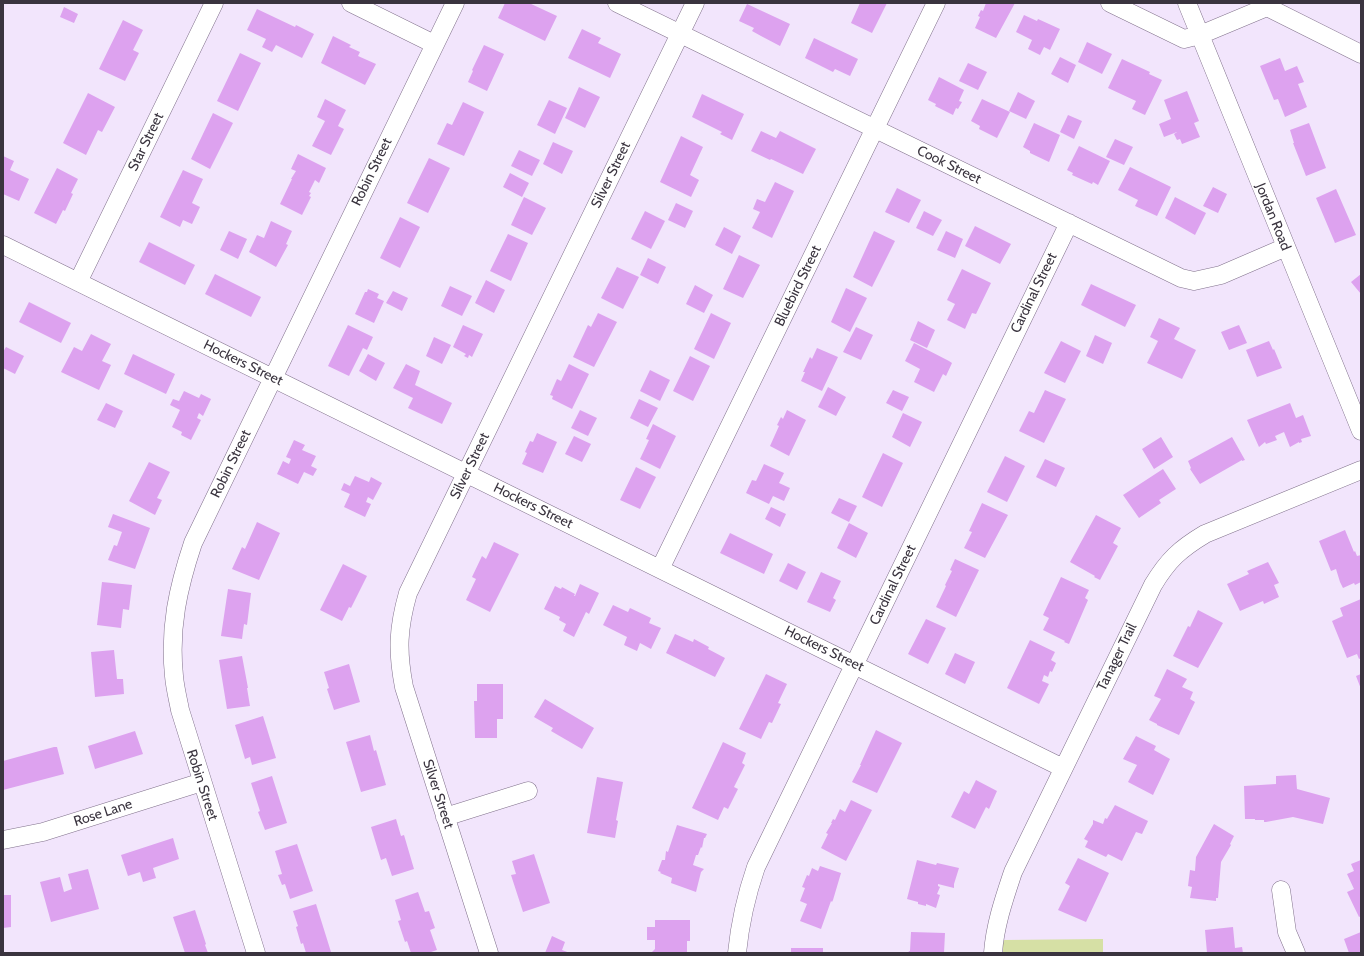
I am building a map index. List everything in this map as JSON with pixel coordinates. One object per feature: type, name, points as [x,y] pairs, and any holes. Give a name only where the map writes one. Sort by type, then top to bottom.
[{"type":"street","name":"Star Street","points":[[78,282],[214,3]]},
{"type":"street","points":[[351,3],[434,44]]},
{"type":"street","name":"Robin Street","points":[[256,953],[180,710],[174,676],[172,643],[175,609],[182,575],[192,543],[455,3]]},
{"type":"street","name":"Cook Street","points":[[618,3],[1181,278],[1194,281],[1221,275],[1286,248]]},
{"type":"street","name":"Silver Street","points":[[489,953],[404,687],[399,664],[399,638],[402,614],[408,593],[695,3]]},
{"type":"street","name":"Bluebird Street","points":[[660,569],[936,3]]},
{"type":"street","points":[[1110,3],[1184,39],[1200,35],[1267,7],[1361,54]]},
{"type":"street","name":"Jordan Road","points":[[1186,3],[1361,431]]},
{"type":"street","name":"Cardinal Street","points":[[737,953],[739,930],[746,898],[756,867],[1069,223]]},
{"type":"street","name":"Hockers Street","points":[[3,245],[1063,768]]},
{"type":"street","name":"Tanager Trail","points":[[993,953],[1000,908],[1013,872],[1152,585],[1163,569],[1173,557],[1188,544],[1204,534],[1361,470]]},
{"type":"street","name":"Rose Lane","points":[[3,840],[43,832],[202,782]]},
{"type":"street","points":[[445,817],[528,791]]},
{"type":"street","points":[[1281,890],[1287,932],[1296,953]]},
{"type":"green space","points":[[1103,939],[1103,953],[1003,953],[1003,940]]},
{"type":"building","points":[[505,3],[529,3],[557,16],[545,41],[498,18]]},
{"type":"building","points":[[860,3],[887,3],[872,33],[851,23]]},
{"type":"building","points":[[986,3],[1015,3],[996,38],[975,28],[980,17],[978,16],[981,10],[983,11]]},
{"type":"building","points":[[747,4],[790,24],[780,46],[752,31],[754,28],[739,21]]},
{"type":"building","points":[[64,7],[78,14],[74,23],[60,17]]},
{"type":"building","points":[[257,9],[295,27],[296,25],[314,34],[302,58],[276,45],[272,52],[262,47],[266,39],[247,30]]},
{"type":"building","points":[[1024,15],[1037,21],[1038,19],[1060,29],[1050,50],[1044,47],[1040,55],[1028,49],[1032,40],[1016,32]]},
{"type":"building","points":[[123,20],[143,30],[133,50],[139,53],[125,81],[99,69]]},
{"type":"building","points":[[582,29],[601,38],[598,43],[621,54],[610,78],[568,58]]},
{"type":"building","points":[[333,36],[351,45],[349,47],[360,52],[358,56],[376,64],[365,85],[321,63]]},
{"type":"building","points":[[814,38],[858,59],[850,76],[835,69],[833,72],[805,58]]},
{"type":"building","points":[[1087,42],[1112,54],[1102,74],[1078,62]]},
{"type":"building","points":[[484,45],[504,54],[487,91],[468,82]]},
{"type":"building","points":[[240,53],[261,63],[238,111],[217,101]]},
{"type":"building","points":[[1060,57],[1076,65],[1068,83],[1051,74]]},
{"type":"building","points":[[1280,58],[1285,71],[1297,66],[1304,82],[1298,84],[1307,107],[1285,117],[1278,99],[1274,100],[1260,66]]},
{"type":"building","points":[[1122,59],[1150,72],[1149,74],[1162,80],[1145,115],[1132,109],[1136,101],[1108,88]]},
{"type":"building","points":[[968,63],[987,72],[978,90],[959,81]]},
{"type":"building","points":[[939,77],[964,90],[959,101],[962,102],[958,109],[956,108],[953,115],[935,106],[936,104],[928,100]]},
{"type":"building","points":[[579,87],[600,97],[585,128],[565,118]]},
{"type":"building","points":[[1187,91],[1199,121],[1194,123],[1200,137],[1182,144],[1180,139],[1177,140],[1174,134],[1177,132],[1164,137],[1159,124],[1171,119],[1164,100]]},
{"type":"building","points":[[1018,92],[1035,101],[1026,119],[1009,111]]},
{"type":"building","points":[[88,93],[115,107],[102,132],[98,130],[86,155],[63,143]]},
{"type":"building","points":[[702,94],[744,114],[732,140],[720,134],[722,132],[692,117]]},
{"type":"building","points":[[325,99],[346,110],[338,126],[344,129],[331,155],[312,146],[325,121],[317,117]]},
{"type":"building","points":[[982,99],[1010,112],[997,138],[979,129],[980,126],[971,121]]},
{"type":"building","points":[[549,100],[567,108],[555,134],[537,125]]},
{"type":"building","points":[[463,102],[484,112],[464,156],[437,144],[447,123],[452,125]]},
{"type":"building","points":[[213,113],[233,123],[210,169],[191,159]]},
{"type":"building","points":[[1068,115],[1082,121],[1074,139],[1060,132]]},
{"type":"building","points":[[1034,123],[1060,135],[1049,162],[1030,153],[1030,151],[1023,147]]},
{"type":"building","points":[[1309,123],[1326,168],[1306,176],[1293,143],[1290,130]]},
{"type":"building","points":[[761,131],[776,138],[780,131],[816,149],[803,174],[751,151]]},
{"type":"building","points":[[681,136],[703,147],[690,175],[699,180],[691,197],[660,182]]},
{"type":"building","points":[[1115,139],[1133,147],[1124,165],[1106,157]]},
{"type":"building","points":[[553,142],[573,151],[562,174],[543,164]]},
{"type":"building","points":[[1079,146],[1110,161],[1098,185],[1093,182],[1092,184],[1072,175],[1073,173],[1067,170]]},
{"type":"building","points":[[519,150],[540,160],[532,176],[511,166]]},
{"type":"building","points":[[298,154],[326,168],[319,183],[315,180],[309,192],[311,193],[309,196],[311,197],[302,215],[280,204],[296,171],[291,169]]},
{"type":"building","points":[[3,156],[14,161],[10,170],[29,179],[19,201],[3,194]]},
{"type":"building","points":[[429,158],[450,168],[428,213],[407,203]]},
{"type":"building","points":[[1130,167],[1171,187],[1157,216],[1135,206],[1138,200],[1118,190]]},
{"type":"building","points":[[57,168],[78,179],[71,193],[73,194],[65,211],[63,210],[56,224],[34,213]]},
{"type":"building","points":[[183,170],[203,179],[192,203],[200,207],[192,224],[183,220],[180,227],[160,217]]},
{"type":"building","points":[[510,173],[529,183],[522,197],[503,187]]},
{"type":"building","points":[[775,182],[794,191],[772,238],[752,228],[760,212],[753,209],[757,199],[765,202]]},
{"type":"building","points":[[1213,187],[1227,194],[1218,213],[1203,206]]},
{"type":"building","points":[[897,188],[921,200],[909,223],[885,212]]},
{"type":"building","points":[[1336,189],[1356,235],[1335,243],[1316,198]]},
{"type":"building","points":[[524,197],[546,208],[532,235],[511,225]]},
{"type":"building","points":[[1175,197],[1206,213],[1195,235],[1165,218]]},
{"type":"building","points":[[676,203],[693,211],[685,228],[668,220]]},
{"type":"building","points":[[645,211],[665,221],[651,249],[631,239]]},
{"type":"building","points":[[924,211],[942,220],[933,236],[916,228]]},
{"type":"building","points":[[400,217],[420,227],[400,268],[380,258]]},
{"type":"building","points":[[271,221],[292,231],[286,244],[288,245],[276,267],[249,252],[257,235],[264,238]]},
{"type":"building","points":[[975,226],[1011,244],[1000,264],[965,246]]},
{"type":"building","points":[[724,227],[741,236],[732,254],[715,245]]},
{"type":"building","points":[[229,231],[247,239],[238,259],[220,250]]},
{"type":"building","points":[[874,231],[895,241],[872,287],[853,277]]},
{"type":"building","points":[[946,231],[963,239],[955,258],[937,250]]},
{"type":"building","points":[[508,234],[528,243],[511,281],[490,271]]},
{"type":"building","points":[[149,242],[195,265],[185,285],[139,262]]},
{"type":"building","points":[[739,255],[760,265],[743,298],[723,289]]},
{"type":"building","points":[[648,258],[666,267],[658,284],[640,275]]},
{"type":"building","points":[[617,267],[639,277],[623,309],[601,298]]},
{"type":"building","points":[[962,269],[991,283],[976,314],[972,313],[965,329],[947,320],[955,304],[947,300]]},
{"type":"building","points":[[215,274],[261,297],[251,317],[205,294]]},
{"type":"building","points":[[1361,274],[1361,294],[1351,282]]},
{"type":"building","points":[[486,280],[505,290],[494,313],[475,303]]},
{"type":"building","points":[[1091,284],[1136,305],[1125,327],[1081,305]]},
{"type":"building","points":[[695,285],[713,295],[704,313],[686,304]]},
{"type":"building","points":[[450,286],[472,296],[462,316],[441,306]]},
{"type":"building","points":[[846,288],[867,298],[850,332],[831,322]]},
{"type":"building","points":[[368,289],[379,294],[377,298],[384,301],[374,323],[355,314],[365,292],[367,292]]},
{"type":"building","points":[[393,291],[408,298],[402,311],[386,303]]},
{"type":"building","points":[[29,302],[71,323],[61,343],[19,322]]},
{"type":"building","points":[[598,313],[617,322],[594,367],[573,357],[588,325],[591,327]]},
{"type":"building","points":[[711,313],[731,323],[714,359],[694,349]]},
{"type":"building","points":[[1159,318],[1180,328],[1174,339],[1196,350],[1182,379],[1147,363],[1158,341],[1150,337]]},
{"type":"building","points":[[918,321],[935,330],[927,348],[910,340]]},
{"type":"building","points":[[348,325],[373,337],[367,350],[363,348],[349,376],[328,366]]},
{"type":"building","points":[[463,325],[483,334],[472,357],[469,355],[468,358],[464,356],[466,354],[453,347]]},
{"type":"building","points":[[1239,325],[1247,343],[1229,350],[1221,332]]},
{"type":"building","points":[[856,327],[873,335],[861,360],[843,352]]},
{"type":"building","points":[[91,334],[111,344],[102,361],[111,365],[99,390],[61,372],[74,347],[82,351]]},
{"type":"building","points":[[1095,335],[1112,343],[1103,364],[1086,356]]},
{"type":"building","points":[[434,337],[451,345],[442,364],[426,356]]},
{"type":"building","points":[[1061,341],[1081,351],[1065,383],[1044,373]]},
{"type":"building","points":[[1269,341],[1282,368],[1257,377],[1246,350]]},
{"type":"building","points":[[914,343],[952,363],[946,376],[943,374],[934,392],[914,382],[920,369],[905,361]]},
{"type":"building","points":[[6,347],[24,356],[15,374],[3,368],[3,352]]},
{"type":"building","points":[[817,348],[838,357],[822,391],[801,381],[805,372],[803,372],[810,357],[812,359]]},
{"type":"building","points":[[133,354],[175,374],[166,394],[124,374]]},
{"type":"building","points":[[368,354],[385,363],[376,381],[359,371]]},
{"type":"building","points":[[690,356],[710,366],[693,401],[673,391]]},
{"type":"building","points":[[406,364],[420,371],[415,385],[452,403],[442,424],[408,408],[413,398],[393,388]]},
{"type":"building","points":[[569,364],[589,374],[572,409],[552,399],[553,396],[550,395],[557,379],[561,381]]},
{"type":"building","points":[[650,370],[670,380],[660,401],[640,391]]},
{"type":"building","points":[[828,387],[846,397],[836,416],[818,407]]},
{"type":"building","points":[[893,390],[909,397],[902,411],[886,403]]},
{"type":"building","points":[[1045,390],[1066,399],[1044,443],[1019,431],[1029,411],[1034,413]]},
{"type":"building","points":[[184,391],[199,398],[201,394],[211,399],[203,416],[199,413],[197,418],[201,420],[191,440],[181,435],[182,432],[172,427],[180,410],[170,405],[173,399],[179,401]]},
{"type":"building","points":[[639,399],[658,408],[648,427],[630,418]]},
{"type":"building","points":[[106,403],[123,411],[115,428],[97,420]]},
{"type":"building","points":[[1290,403],[1296,418],[1303,415],[1311,436],[1301,439],[1302,442],[1290,447],[1284,432],[1275,436],[1277,440],[1266,444],[1265,442],[1259,447],[1247,420]]},
{"type":"building","points":[[580,410],[597,418],[588,436],[571,428]]},
{"type":"building","points":[[787,410],[806,420],[789,456],[770,446],[779,426],[777,425],[781,417],[783,419]]},
{"type":"building","points":[[903,413],[922,422],[910,447],[892,437]]},
{"type":"building","points":[[653,424],[676,436],[660,469],[640,459],[649,440],[646,439]]},
{"type":"building","points":[[537,433],[557,442],[543,473],[522,464],[530,441],[533,442]]},
{"type":"building","points":[[574,436],[591,444],[582,462],[565,454]]},
{"type":"building","points":[[1161,437],[1173,457],[1154,469],[1142,449]]},
{"type":"building","points":[[1232,437],[1245,460],[1242,460],[1200,484],[1190,469],[1191,468],[1188,461]]},
{"type":"building","points":[[294,440],[305,445],[302,450],[316,456],[311,466],[317,469],[313,476],[304,472],[298,484],[277,474],[283,461],[289,464],[291,459],[286,457]]},
{"type":"building","points":[[883,453],[903,463],[882,507],[862,497]]},
{"type":"building","points":[[1005,456],[1025,466],[1007,502],[987,492]]},
{"type":"building","points":[[1045,459],[1065,468],[1056,487],[1036,477]]},
{"type":"building","points":[[149,462],[170,472],[157,498],[162,500],[155,515],[129,501]]},
{"type":"building","points":[[764,464],[784,473],[779,483],[790,488],[784,501],[773,496],[769,504],[746,493],[752,480],[756,481]]},
{"type":"building","points":[[636,467],[656,477],[640,509],[620,500]]},
{"type":"building","points":[[1163,469],[1176,489],[1159,500],[1161,503],[1139,518],[1123,495]]},
{"type":"building","points":[[355,476],[369,482],[371,477],[382,483],[373,500],[368,497],[366,502],[371,504],[365,517],[344,507],[350,494],[341,490],[344,483],[350,486]]},
{"type":"building","points":[[839,498],[857,506],[849,522],[831,513]]},
{"type":"building","points":[[982,503],[1008,515],[985,558],[964,548],[972,532],[969,531]]},
{"type":"building","points":[[771,507],[786,514],[780,527],[765,519]]},
{"type":"building","points":[[113,514],[150,528],[135,569],[108,560],[114,545],[117,546],[122,532],[108,527]]},
{"type":"building","points":[[1096,515],[1121,528],[1113,543],[1118,546],[1100,580],[1070,562]]},
{"type":"building","points":[[257,522],[280,533],[259,580],[232,569],[242,547],[245,549]]},
{"type":"building","points":[[849,523],[868,533],[856,558],[837,548]]},
{"type":"building","points":[[1345,530],[1354,552],[1355,551],[1357,556],[1361,555],[1361,582],[1355,585],[1354,583],[1343,588],[1336,569],[1331,571],[1319,541]]},
{"type":"building","points":[[730,533],[773,554],[764,574],[720,553]]},
{"type":"building","points":[[494,542],[519,554],[490,612],[466,600],[476,579],[472,577],[482,556],[486,559]]},
{"type":"building","points":[[955,559],[979,570],[956,617],[936,607],[952,571],[950,570]]},
{"type":"building","points":[[1268,562],[1279,583],[1274,585],[1279,597],[1264,604],[1263,601],[1240,611],[1227,584],[1249,574],[1247,571]]},
{"type":"building","points":[[788,563],[806,572],[797,590],[779,581]]},
{"type":"building","points":[[343,564],[367,576],[351,608],[349,607],[342,621],[320,610]]},
{"type":"building","points":[[821,572],[841,581],[833,598],[836,600],[830,612],[807,602]]},
{"type":"building","points":[[1061,577],[1089,590],[1085,598],[1088,600],[1069,644],[1043,630],[1049,618],[1043,615]]},
{"type":"building","points":[[102,582],[132,585],[129,610],[123,609],[121,628],[97,625]]},
{"type":"building","points":[[580,584],[599,593],[589,614],[586,612],[574,637],[563,631],[566,624],[559,620],[560,617],[544,609],[555,586],[561,589],[562,587],[575,594],[575,596]]},
{"type":"building","points":[[228,589],[251,593],[247,625],[244,624],[242,639],[221,636]]},
{"type":"building","points":[[1361,599],[1361,658],[1359,659],[1357,654],[1347,658],[1332,621],[1343,616],[1340,608]]},
{"type":"building","points":[[613,605],[628,612],[630,608],[651,618],[649,623],[661,628],[651,649],[640,643],[637,651],[624,645],[627,637],[603,625]]},
{"type":"building","points":[[1198,610],[1223,623],[1198,668],[1173,656]]},
{"type":"building","points":[[926,619],[946,628],[928,664],[908,654]]},
{"type":"building","points":[[675,634],[693,642],[694,639],[709,647],[708,649],[725,658],[715,677],[666,653]]},
{"type":"building","points":[[1030,640],[1055,652],[1051,660],[1056,663],[1052,672],[1050,671],[1048,677],[1044,675],[1042,681],[1049,684],[1039,704],[1007,688]]},
{"type":"building","points":[[114,650],[117,679],[123,679],[124,694],[95,697],[91,652]]},
{"type":"building","points":[[955,653],[975,662],[965,684],[945,674]]},
{"type":"building","points":[[242,656],[250,706],[227,709],[219,660]]},
{"type":"building","points":[[349,664],[360,702],[334,710],[327,689],[329,688],[324,672]]},
{"type":"building","points":[[1167,669],[1187,679],[1182,687],[1193,692],[1190,699],[1195,702],[1179,735],[1149,720],[1161,699],[1154,696]]},
{"type":"building","points":[[766,674],[787,684],[778,703],[781,704],[772,723],[769,722],[761,739],[739,729]]},
{"type":"building","points":[[1361,674],[1361,689],[1356,676]]},
{"type":"building","points":[[477,684],[503,684],[503,719],[497,719],[497,738],[475,738],[474,701],[477,701]]},
{"type":"building","points":[[545,699],[594,728],[582,749],[551,731],[553,728],[534,717]]},
{"type":"building","points":[[263,716],[276,758],[252,765],[250,757],[245,759],[235,725]]},
{"type":"building","points":[[876,730],[902,743],[877,793],[852,782]]},
{"type":"building","points":[[135,731],[143,754],[95,769],[88,746]]},
{"type":"building","points":[[370,735],[386,785],[361,792],[346,742]]},
{"type":"building","points":[[1136,736],[1156,746],[1154,750],[1170,759],[1153,795],[1128,782],[1137,765],[1123,759]]},
{"type":"building","points":[[723,742],[746,753],[742,763],[745,765],[734,787],[738,789],[728,809],[724,807],[718,820],[692,808]]},
{"type":"building","points":[[57,747],[64,774],[3,790],[3,761]]},
{"type":"building","points":[[1296,775],[1297,789],[1330,798],[1323,824],[1293,817],[1266,822],[1264,822],[1264,820],[1245,819],[1244,786],[1276,784],[1276,776]]},
{"type":"building","points":[[272,776],[287,823],[265,830],[258,812],[260,811],[251,783]]},
{"type":"building","points":[[597,777],[623,782],[616,820],[618,821],[615,838],[587,833]]},
{"type":"building","points":[[976,780],[997,791],[989,809],[986,807],[975,829],[951,817],[964,791],[969,794]]},
{"type":"building","points":[[851,800],[872,810],[846,861],[821,848],[833,819],[835,820],[840,809],[845,812]]},
{"type":"building","points":[[1115,805],[1148,821],[1142,834],[1136,832],[1122,861],[1108,854],[1106,857],[1085,847],[1088,841],[1084,839],[1093,824],[1093,820],[1103,824],[1105,818],[1107,819]]},
{"type":"building","points":[[396,819],[401,836],[404,835],[414,869],[392,876],[386,858],[381,860],[371,827]]},
{"type":"building","points":[[1214,824],[1234,836],[1230,844],[1231,845],[1221,862],[1218,898],[1216,898],[1216,901],[1190,898],[1192,887],[1188,886],[1190,870],[1195,871],[1196,857]]},
{"type":"building","points":[[677,825],[707,834],[704,838],[702,848],[701,847],[698,855],[696,855],[693,865],[704,869],[701,872],[696,892],[671,883],[672,878],[658,871],[662,860],[665,860],[666,851],[668,852]]},
{"type":"building","points":[[173,838],[179,859],[153,868],[156,878],[143,882],[140,872],[128,876],[121,855]]},
{"type":"building","points":[[297,844],[313,891],[290,899],[285,884],[282,885],[278,875],[282,874],[275,851]]},
{"type":"building","points":[[534,854],[550,903],[523,912],[511,875],[516,874],[512,861]]},
{"type":"building","points":[[1078,858],[1109,873],[1086,922],[1058,910],[1070,886],[1065,883]]},
{"type":"building","points":[[917,860],[936,865],[937,863],[959,868],[954,888],[938,884],[940,887],[937,894],[940,895],[936,908],[926,904],[926,906],[918,904],[918,902],[907,899]]},
{"type":"building","points":[[1361,860],[1361,916],[1359,917],[1347,892],[1354,889],[1347,874],[1354,871],[1351,864]]},
{"type":"building","points":[[820,866],[841,873],[833,900],[832,902],[831,901],[821,929],[800,921],[807,904],[800,901],[805,888],[802,887],[812,868],[818,871]]},
{"type":"building","points":[[88,869],[99,909],[51,922],[40,882],[60,877],[64,892],[72,889],[68,874]]},
{"type":"building","points":[[418,892],[425,912],[429,911],[435,928],[430,930],[437,950],[428,953],[411,953],[407,941],[405,942],[398,921],[401,920],[395,900]]},
{"type":"building","points":[[3,895],[11,895],[11,927],[3,928]]},
{"type":"building","points":[[316,904],[331,952],[329,953],[306,953],[303,943],[301,944],[296,927],[298,926],[293,911]]},
{"type":"building","points":[[195,910],[208,953],[185,953],[173,917]]},
{"type":"building","points":[[655,920],[690,920],[690,941],[687,941],[687,953],[651,953],[655,949],[655,940],[647,940],[647,927],[655,927]]},
{"type":"building","points":[[1233,927],[1235,948],[1242,947],[1243,953],[1207,953],[1205,930]]},
{"type":"building","points":[[911,932],[945,933],[944,953],[908,953],[910,951]]},
{"type":"building","points":[[1361,932],[1361,953],[1349,953],[1344,939]]},
{"type":"building","points":[[552,936],[565,942],[562,950],[570,953],[545,953]]},
{"type":"building","points":[[791,948],[823,948],[823,953],[791,953]]}]
